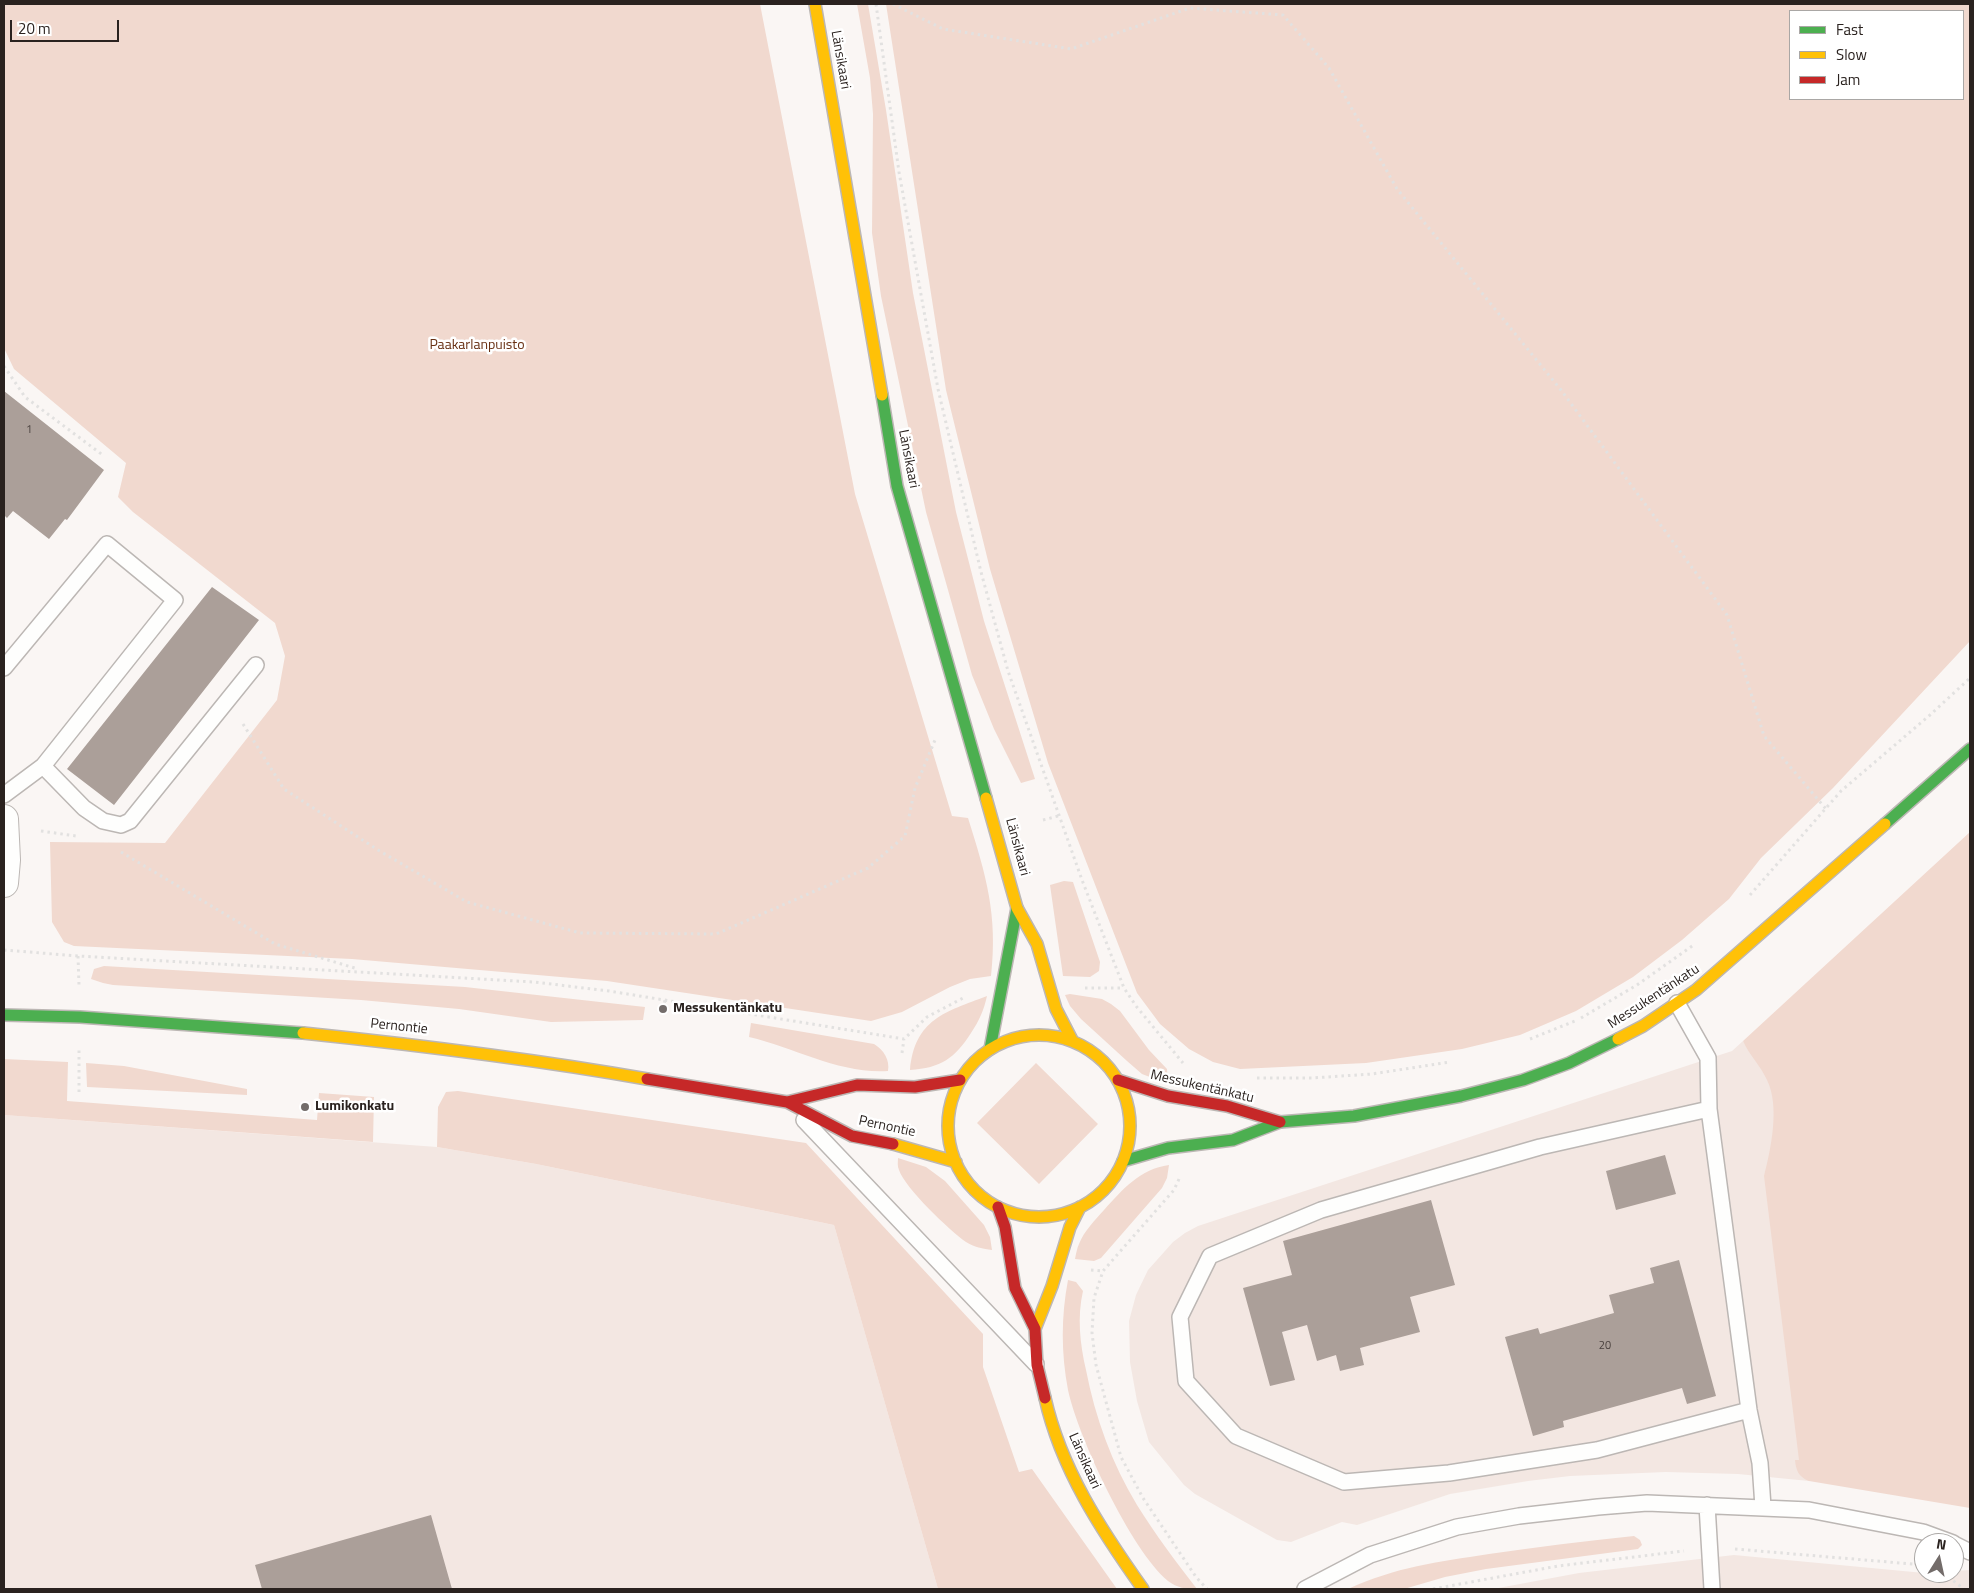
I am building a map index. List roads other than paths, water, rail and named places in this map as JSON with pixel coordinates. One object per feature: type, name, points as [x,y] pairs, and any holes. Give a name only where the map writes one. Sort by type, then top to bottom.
[{"type":"street","name":"Länsikaari","points":[[815,4],[896,486],[964,717],[1017,908],[1037,944],[1056,1009],[1072,1040]]},
{"type":"street","name":"Messukentänkatu","points":[[1123,1161],[1168,1148],[1232,1140],[1280,1122],[1354,1116],[1461,1096],[1523,1080],[1569,1063],[1609,1044],[1643,1026],[1696,990],[1970,749]]},
{"type":"street","points":[[4,819],[6,860],[4,883]]},
{"type":"street","name":"Länsikaari","points":[[990,1049],[1017,908]]},
{"type":"street","name":"Pernontie","points":[[4,1015],[80,1017],[268,1030],[422,1045],[548,1062],[787,1102],[852,1136],[906,1146],[956,1162]]},
{"type":"street","points":[[1024,1036],[1052,1036],[1072,1040],[1101,1058],[1118,1080],[1126,1100],[1130,1119],[1129,1141],[1123,1161],[1108,1185],[1098,1195],[1080,1207],[1060,1214],[1032,1216],[998,1207],[976,1191],[962,1174],[950,1142],[948,1121],[952,1100],[960,1080],[973,1063],[990,1049],[1003,1042],[1024,1036]]},
{"type":"street","name":"Pernontie","points":[[787,1102],[857,1085],[916,1087],[960,1080]]},
{"type":"street","name":"Messukentänkatu","points":[[1118,1080],[1168,1096],[1227,1106],[1280,1122]]},
{"type":"street","name":"Länsikaari","points":[[998,1207],[1005,1227],[1015,1288],[1035,1329],[1037,1365],[1049,1417],[1062,1452],[1083,1498],[1106,1539],[1143,1589]]},
{"type":"street","name":"Länsikaari","points":[[1035,1329],[1052,1286],[1070,1227],[1080,1207]]},
{"type":"lane","points":[[4,668],[106,544],[174,600],[43,766],[4,795]]},
{"type":"lane","points":[[43,766],[84,808],[103,821],[121,825],[130,821],[256,665]]},
{"type":"lane","points":[[1677,1003],[1708,1058],[1709,1110],[1749,1410],[1760,1463],[1763,1507]]},
{"type":"lane","points":[[787,1102],[1037,1365]]},
{"type":"lane","points":[[1709,1110],[1540,1147],[1321,1210],[1210,1256],[1180,1317],[1186,1381],[1236,1436],[1344,1482],[1449,1474],[1597,1450],[1749,1410]]},
{"type":"lane","points":[[1305,1589],[1370,1555],[1457,1527],[1519,1516],[1598,1506],[1647,1504],[1707,1505],[1809,1510],[1926,1533]]},
{"type":"lane","points":[[1707,1505],[1712,1589]]},
{"type":"place","name":"Messukentänkatu","points":[[663,1009]]},
{"type":"place","name":"Lumikonkatu","points":[[305,1107]]},
{"type":"park label","name":"Paakarlanpuisto","points":[[477,346]]}]
